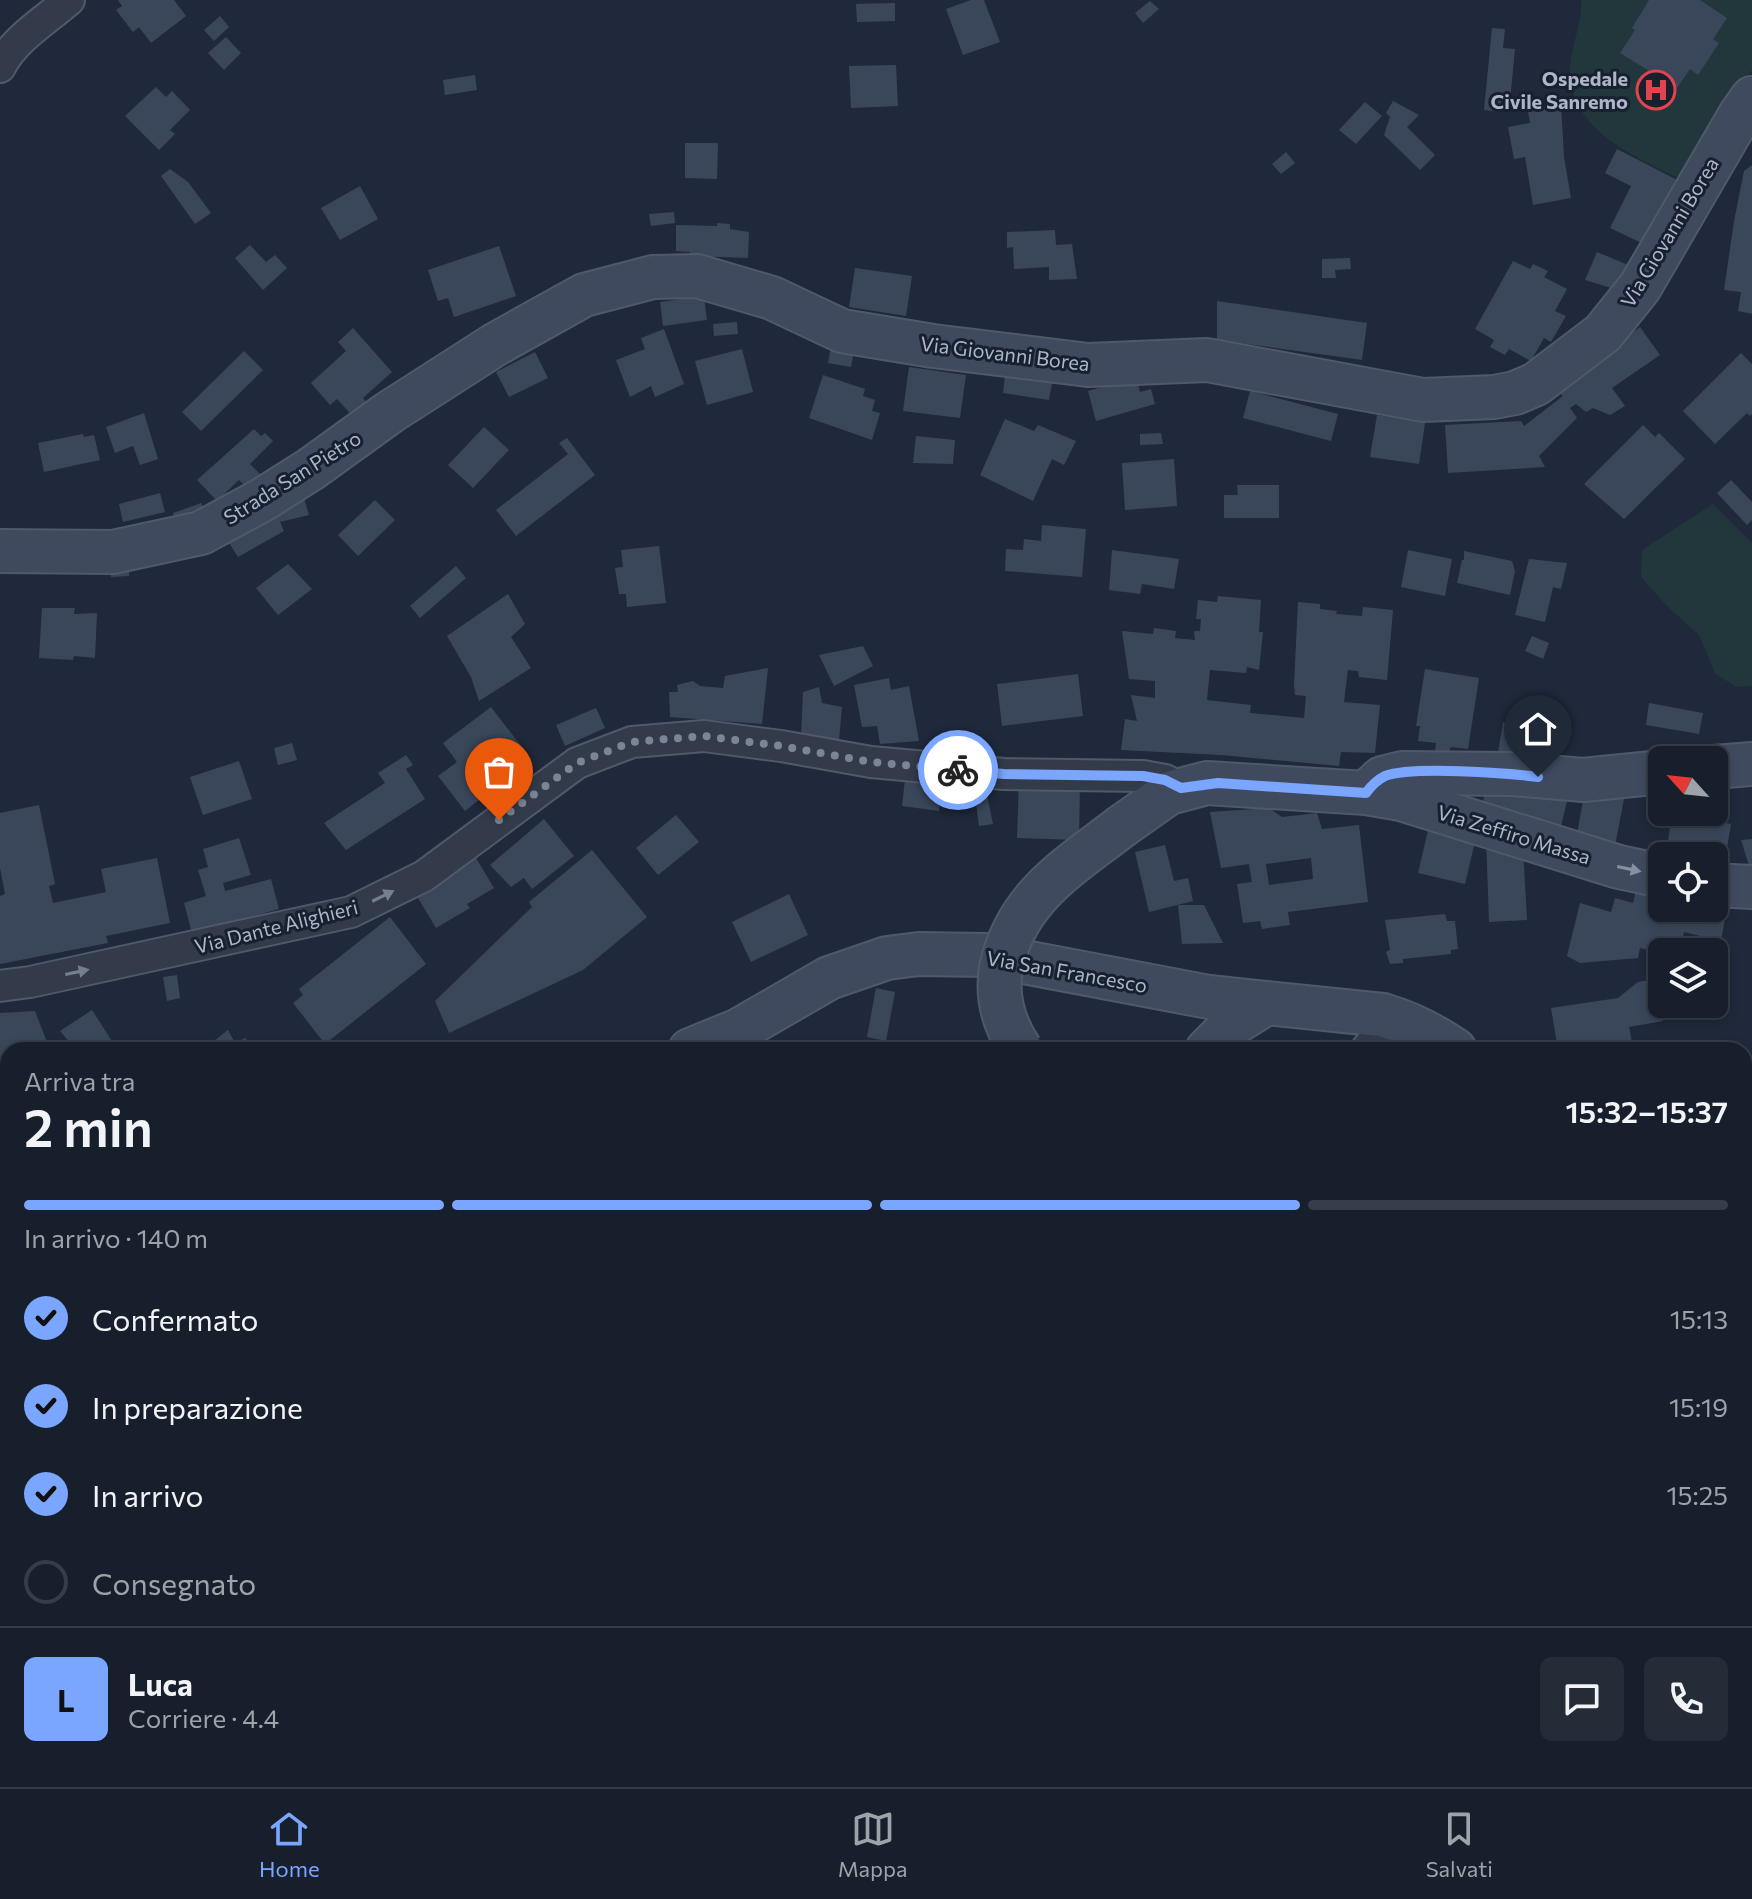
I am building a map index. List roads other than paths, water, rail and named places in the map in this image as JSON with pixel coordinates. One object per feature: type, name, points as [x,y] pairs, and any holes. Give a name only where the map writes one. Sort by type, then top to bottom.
[{"type":"street","points":[[0,67],[21,41],[69,0]]},
{"type":"street","name":"Via Giovanni Borea","points":[[390,412],[496,344],[584,295],[653,277],[697,276],[772,298],[842,331],[933,346],[1088,365],[1207,360],[1423,400],[1515,393],[1536,384],[1571,359],[1603,333],[1620,313],[1640,287],[1724,140],[1752,98]]},
{"type":"street","name":"Strada San Pietro","points":[[0,551],[113,552],[201,533],[311,469],[390,412]]},
{"type":"street","name":"Via Dante Alighieri","points":[[0,986],[351,912],[424,876],[577,763],[632,742],[704,736],[871,762],[1004,774],[1143,776],[1165,780],[1181,788],[1218,783],[1366,793]]},
{"type":"street","points":[[1728,766],[1752,764]]},
{"type":"street","points":[[1366,793],[1382,778],[1402,773],[1513,774],[1583,780],[1648,773]]},
{"type":"street","points":[[1015,1042],[1001,1010],[999,980],[1006,947],[1017,920],[1053,881],[1122,826],[1161,798],[1181,788]]},
{"type":"street","name":"Via Zeffiro Massa","points":[[1366,793],[1401,799],[1619,867],[1648,873]]},
{"type":"street","points":[[1728,886],[1752,887]]},
{"type":"street","name":"Via San Francesco","points":[[710,1042],[739,1030],[829,978],[887,958],[919,954],[987,955],[1209,997],[1265,1004],[1375,1033],[1406,1022],[1443,1042]]},
{"type":"street","points":[[1198,1042],[1209,997]]},
{"type":"street","points":[[1215,1042],[1233,1024],[1265,1004]]},
{"type":"place","name":"Ospedale Civile Sanremo","points":[[1656,90]]}]
